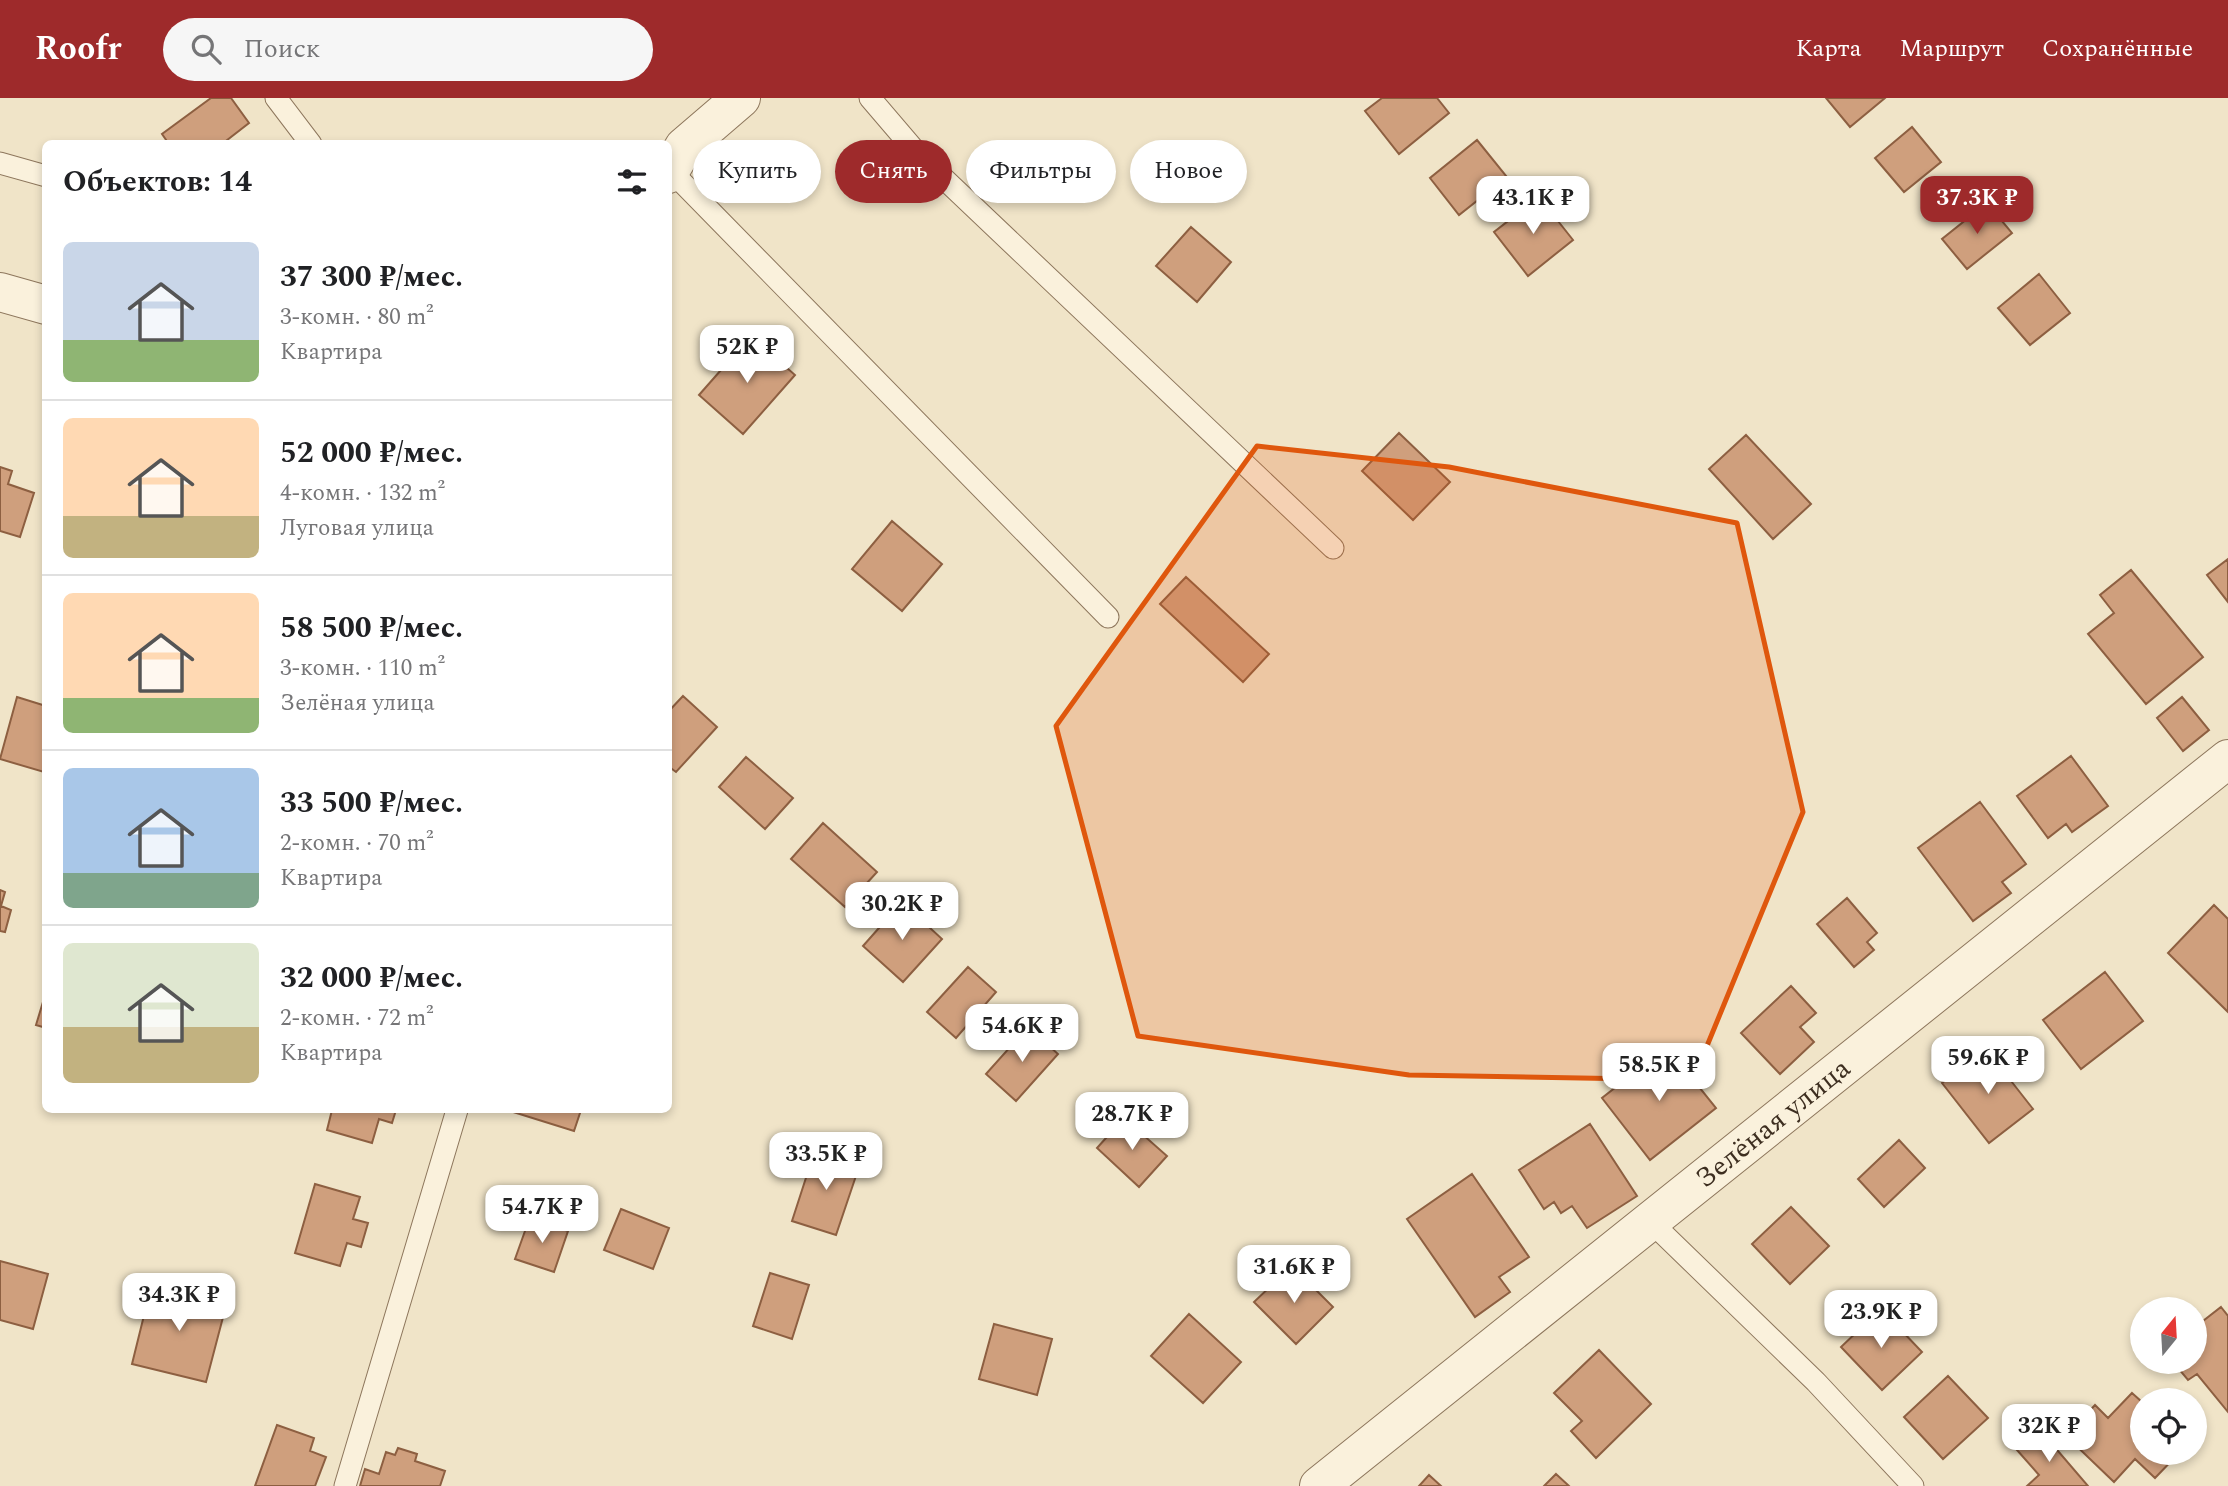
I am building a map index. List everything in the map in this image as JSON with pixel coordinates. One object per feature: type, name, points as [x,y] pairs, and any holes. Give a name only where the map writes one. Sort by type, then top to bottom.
[{"type":"street","points":[[672,167],[684,147],[741,98]]},
{"type":"street","points":[[0,292],[42,304]]},
{"type":"street","name":"Зелёная улица","points":[[1319,1486],[2228,760]]},
{"type":"lane","points":[[276,98],[308,140]]},
{"type":"lane","points":[[870,98],[917,153],[1333,548]]},
{"type":"lane","points":[[0,163],[42,175]]},
{"type":"lane","points":[[672,175],[1108,617]]},
{"type":"lane","points":[[345,1486],[456,1113]]},
{"type":"lane","points":[[1650,1221],[1816,1382],[1913,1486]]},
{"type":"highlighted area","points":[[1257,446],[1449,467],[1737,523],[1803,812],[1693,1080],[1409,1075],[1138,1036],[1056,726]]},
{"type":"building","points":[[211,98],[231,98],[249,123],[227,140],[166,140],[162,134]]},
{"type":"building","points":[[1382,98],[1437,98],[1449,113],[1399,154],[1365,111]]},
{"type":"building","points":[[1826,98],[1885,98],[1850,127]]},
{"type":"building","points":[[1912,127],[1941,162],[1904,192],[1875,158]]},
{"type":"building","points":[[1477,140],[1507,177],[1459,215],[1430,178]]},
{"type":"building","points":[[1539,197],[1573,240],[1528,276],[1494,232]]},
{"type":"building","points":[[1987,203],[2012,233],[1967,269],[1942,239]]},
{"type":"building","points":[[1191,227],[1231,262],[1197,302],[1156,266]]},
{"type":"building","points":[[2039,274],[2070,313],[2030,345],[1998,308]]},
{"type":"building","points":[[751,336],[795,375],[743,434],[699,395]]},
{"type":"building","points":[[1399,433],[1450,482],[1413,520],[1362,471]]},
{"type":"building","points":[[1746,435],[1811,504],[1773,539],[1709,469]]},
{"type":"building","points":[[0,467],[12,471],[8,484],[34,493],[20,537],[0,531]]},
{"type":"building","points":[[892,521],[942,564],[902,611],[852,569]]},
{"type":"building","points":[[2228,559],[2228,602],[2207,575]]},
{"type":"building","points":[[2131,570],[2203,657],[2146,704],[2088,634],[2114,613],[2100,595]]},
{"type":"building","points":[[1186,577],[1269,654],[1243,682],[1160,604]]},
{"type":"building","points":[[683,696],[717,727],[676,772],[672,769],[672,708]]},
{"type":"building","points":[[17,697],[42,705],[42,771],[0,759]]},
{"type":"building","points":[[2182,697],[2209,730],[2183,751],[2157,718]]},
{"type":"building","points":[[2071,756],[2108,806],[2072,832],[2066,824],[2048,838],[2017,796]]},
{"type":"building","points":[[746,757],[793,798],[765,829],[719,787]]},
{"type":"building","points":[[1980,802],[2026,864],[2002,882],[2011,893],[1973,921],[1918,848]]},
{"type":"building","points":[[823,823],[877,872],[845,907],[791,859]]},
{"type":"building","points":[[0,890],[5,892],[1,906],[11,910],[5,932],[0,931]]},
{"type":"building","points":[[1847,898],[1877,933],[1867,942],[1874,950],[1854,967],[1817,924]]},
{"type":"building","points":[[902,902],[942,939],[903,982],[863,946]]},
{"type":"building","points":[[2214,905],[2228,919],[2228,1012],[2168,953]]},
{"type":"building","points":[[968,967],[996,992],[956,1038],[927,1012]]},
{"type":"building","points":[[2105,972],[2143,1021],[2081,1069],[2043,1020]]},
{"type":"building","points":[[1791,986],[1816,1013],[1800,1027],[1814,1042],[1780,1074],[1741,1033]]},
{"type":"building","points":[[42,1005],[42,1027],[36,1025]]},
{"type":"building","points":[[1028,1027],[1058,1054],[1016,1101],[986,1074]]},
{"type":"building","points":[[1667,1047],[1716,1108],[1650,1160],[1602,1098]]},
{"type":"building","points":[[1986,1049],[2033,1109],[1989,1143],[1942,1083]]},
{"type":"building","points":[[331,1113],[395,1113],[392,1123],[379,1119],[372,1143],[327,1130]]},
{"type":"building","points":[[516,1113],[580,1113],[574,1131]]},
{"type":"building","points":[[1124,1118],[1167,1156],[1139,1187],[1097,1148]]},
{"type":"building","points":[[1590,1124],[1637,1196],[1587,1228],[1572,1206],[1561,1213],[1554,1202],[1544,1209],[1519,1170]]},
{"type":"building","points":[[1899,1140],[1925,1168],[1884,1207],[1858,1179]]},
{"type":"building","points":[[815,1150],[860,1164],[836,1235],[792,1221]]},
{"type":"building","points":[[1472,1174],[1529,1257],[1499,1277],[1510,1292],[1475,1317],[1407,1219]]},
{"type":"building","points":[[315,1184],[360,1197],[353,1219],[368,1223],[361,1247],[347,1243],[340,1266],[295,1253]]},
{"type":"building","points":[[1791,1207],[1829,1246],[1790,1284],[1752,1244]]},
{"type":"building","points":[[621,1209],[669,1228],[653,1269],[604,1250]]},
{"type":"building","points":[[530,1217],[568,1231],[554,1272],[515,1259]]},
{"type":"building","points":[[0,1261],[48,1274],[33,1329],[0,1320]]},
{"type":"building","points":[[1292,1266],[1333,1307],[1296,1344],[1254,1302]]},
{"type":"building","points":[[770,1273],[809,1285],[792,1339],[753,1326]]},
{"type":"building","points":[[152,1283],[227,1302],[206,1382],[132,1364]]},
{"type":"building","points":[[2221,1307],[2228,1316],[2228,1412],[2197,1374],[2207,1374],[2207,1318]]},
{"type":"building","points":[[1881,1309],[1922,1352],[1882,1390],[1841,1347]]},
{"type":"building","points":[[1189,1314],[1241,1362],[1203,1403],[1151,1356]]},
{"type":"building","points":[[994,1324],[1052,1339],[1037,1395],[979,1379]]},
{"type":"building","points":[[1599,1350],[1651,1404],[1596,1458],[1571,1431],[1582,1421],[1554,1393]]},
{"type":"building","points":[[2183,1374],[2197,1374],[2188,1380]]},
{"type":"building","points":[[1948,1376],[1988,1418],[1943,1459],[1904,1417]]},
{"type":"building","points":[[2130,1395],[2130,1464],[2114,1482],[2066,1436],[2095,1405],[2108,1418]]},
{"type":"building","points":[[277,1425],[314,1438],[310,1451],[326,1457],[315,1486],[255,1486]]},
{"type":"building","points":[[2040,1430],[2088,1486],[2027,1486],[2039,1475],[2017,1450]]},
{"type":"building","points":[[398,1448],[417,1454],[415,1461],[445,1471],[440,1486],[360,1486],[365,1469],[379,1474],[386,1452],[395,1455]]},
{"type":"building","points":[[2141,1465],[2168,1465],[2155,1478]]},
{"type":"building","points":[[1556,1474],[1569,1486],[1544,1486]]},
{"type":"building","points":[[1429,1475],[1441,1486],[1419,1486]]}]
